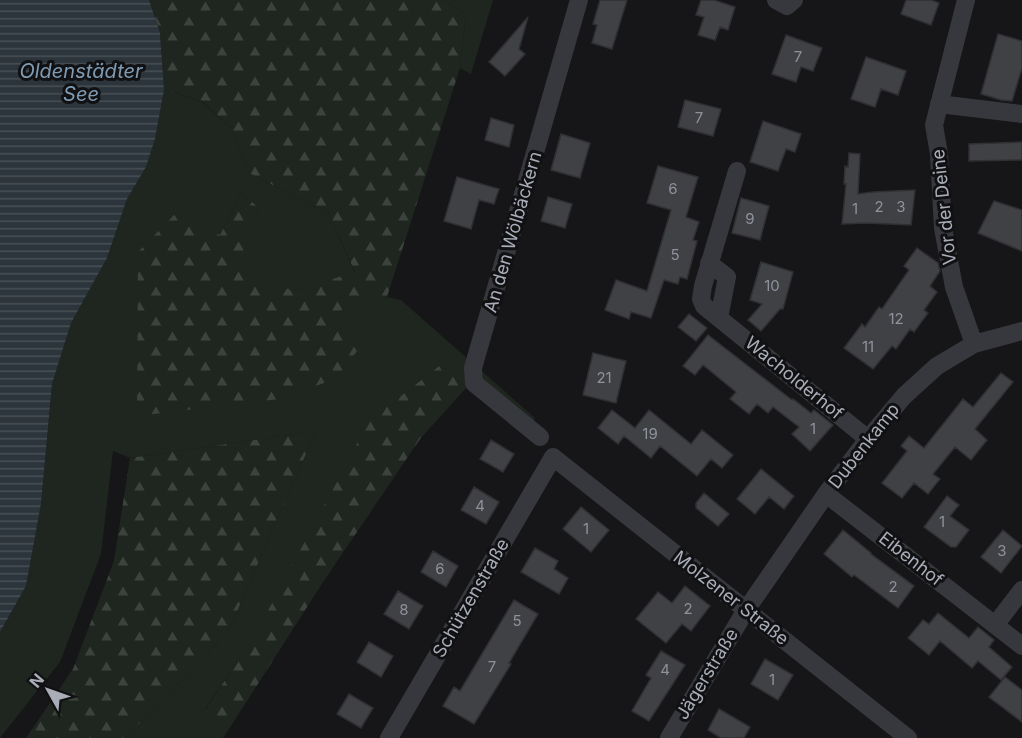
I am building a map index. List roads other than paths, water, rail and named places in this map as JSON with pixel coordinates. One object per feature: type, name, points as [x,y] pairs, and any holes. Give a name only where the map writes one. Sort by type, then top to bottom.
[{"type":"street","name":"An den Wölbäckern","points":[[540,437],[474,383],[473,368],[579,0]]},
{"type":"street","points":[[776,0],[787,6],[794,0]]},
{"type":"street","name":"Vor der Deine","points":[[966,0],[934,125],[939,154],[943,228],[954,288],[974,344]]},
{"type":"street","points":[[939,104],[1022,114]]},
{"type":"street","name":"Wacholderhof","points":[[737,171],[709,263],[727,276],[719,318],[868,439]]},
{"type":"street","name":"Dubenkamp","points":[[746,610],[826,494],[904,396],[937,366],[974,344],[1022,332]]},
{"type":"street","name":"Molzener Straße","points":[[553,457],[909,738]]},
{"type":"street","name":"Schützenstraße","points":[[389,738],[553,457]]},
{"type":"street","name":"Eibenhof","points":[[826,494],[1022,646]]},
{"type":"street","points":[[995,625],[1022,590]]},
{"type":"street","name":"Jägerstraße","points":[[669,738],[746,610]]},
{"type":"water","name":"Oldenstädter See","points":[[0,0],[149,0],[160,33],[164,90],[155,139],[146,167],[127,199],[107,258],[71,323],[52,384],[41,504],[26,586],[0,632]]}]
